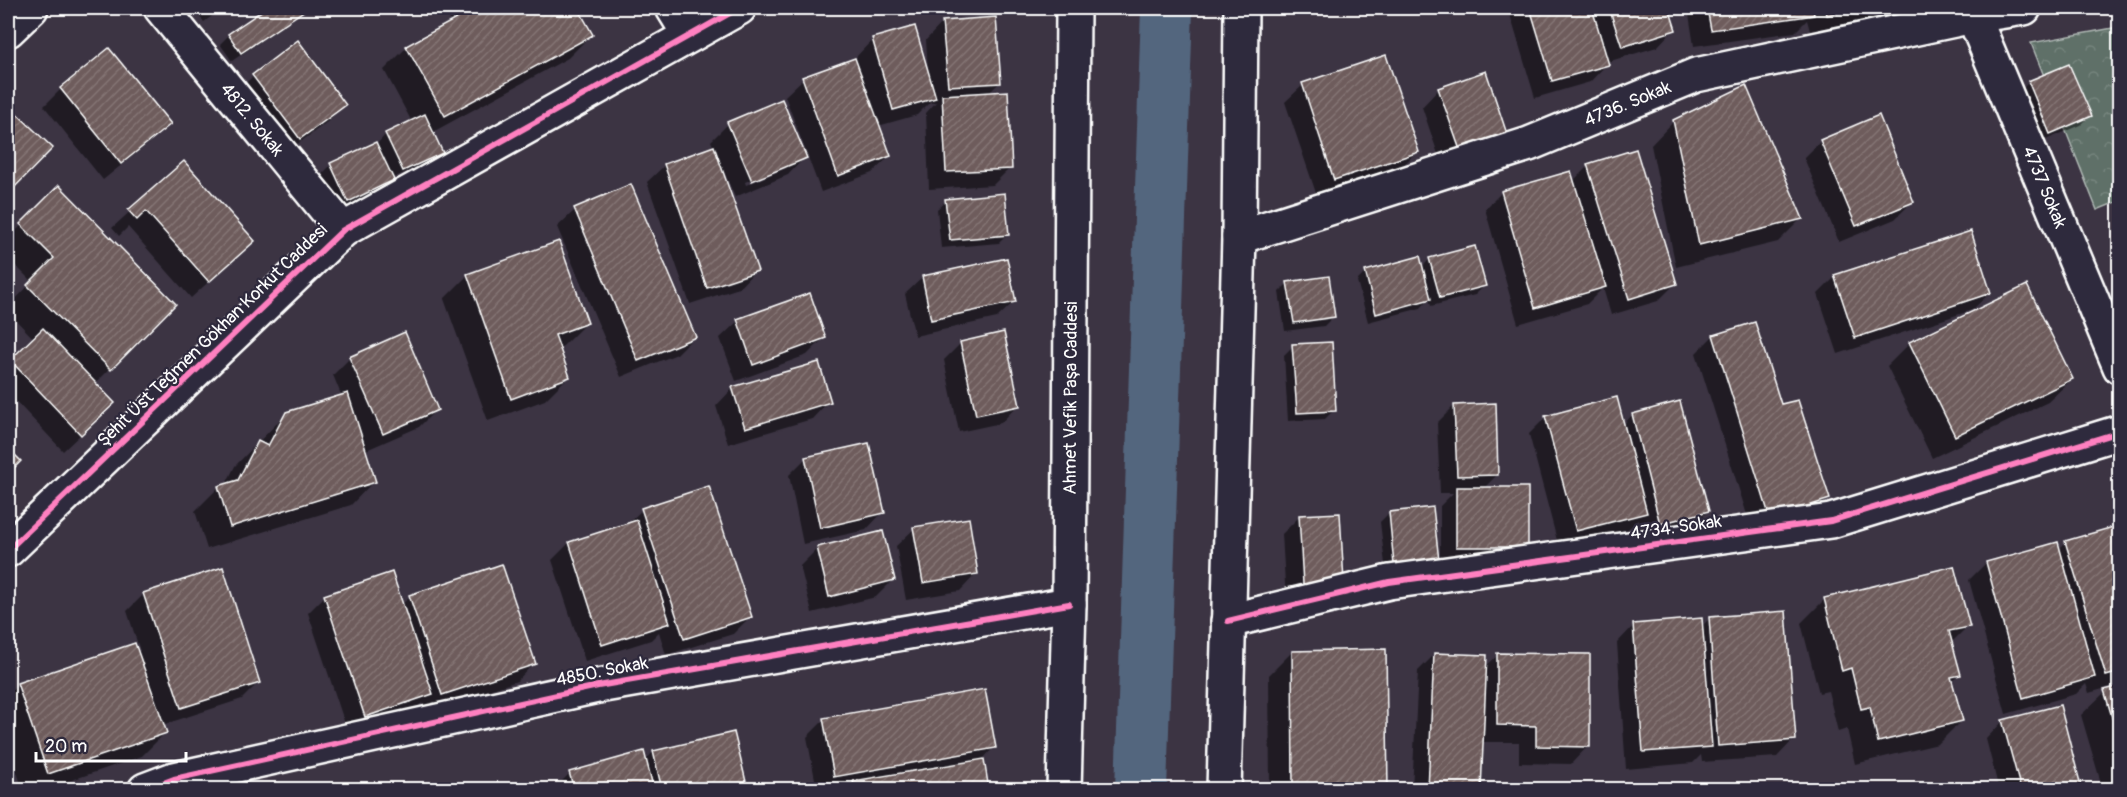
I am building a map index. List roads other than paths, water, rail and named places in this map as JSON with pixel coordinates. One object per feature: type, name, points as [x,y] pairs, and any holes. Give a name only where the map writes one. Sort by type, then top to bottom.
[{"type":"street","points":[[8,30],[31,8]]},
{"type":"street","name":"4812. Sokak","points":[[161,8],[343,230]]},
{"type":"street","name":"Şehit Üst Teğmen Gökhan Korkut Caddesi","points":[[8,550],[343,230],[681,21],[739,8]]},
{"type":"street","name":"Ahmet Vefik Paşa Caddesi","points":[[1064,789],[1069,604],[1073,8]]},
{"type":"street","points":[[1224,789],[1239,237],[1241,8]]},
{"type":"street","name":"4736. Sokak","points":[[1239,237],[1529,144],[1696,75],[1971,12],[2024,8]]},
{"type":"street","name":"4737 Sokak","points":[[1971,12],[2120,367]]},
{"type":"street","name":"4734. Sokak","points":[[1228,621],[1389,582],[1831,521],[2120,432]]},
{"type":"street","name":"4850. Sokak","points":[[145,789],[174,779],[598,686],[1069,604]]},
{"type":"waterway","points":[[1141,790],[1167,8]]}]
